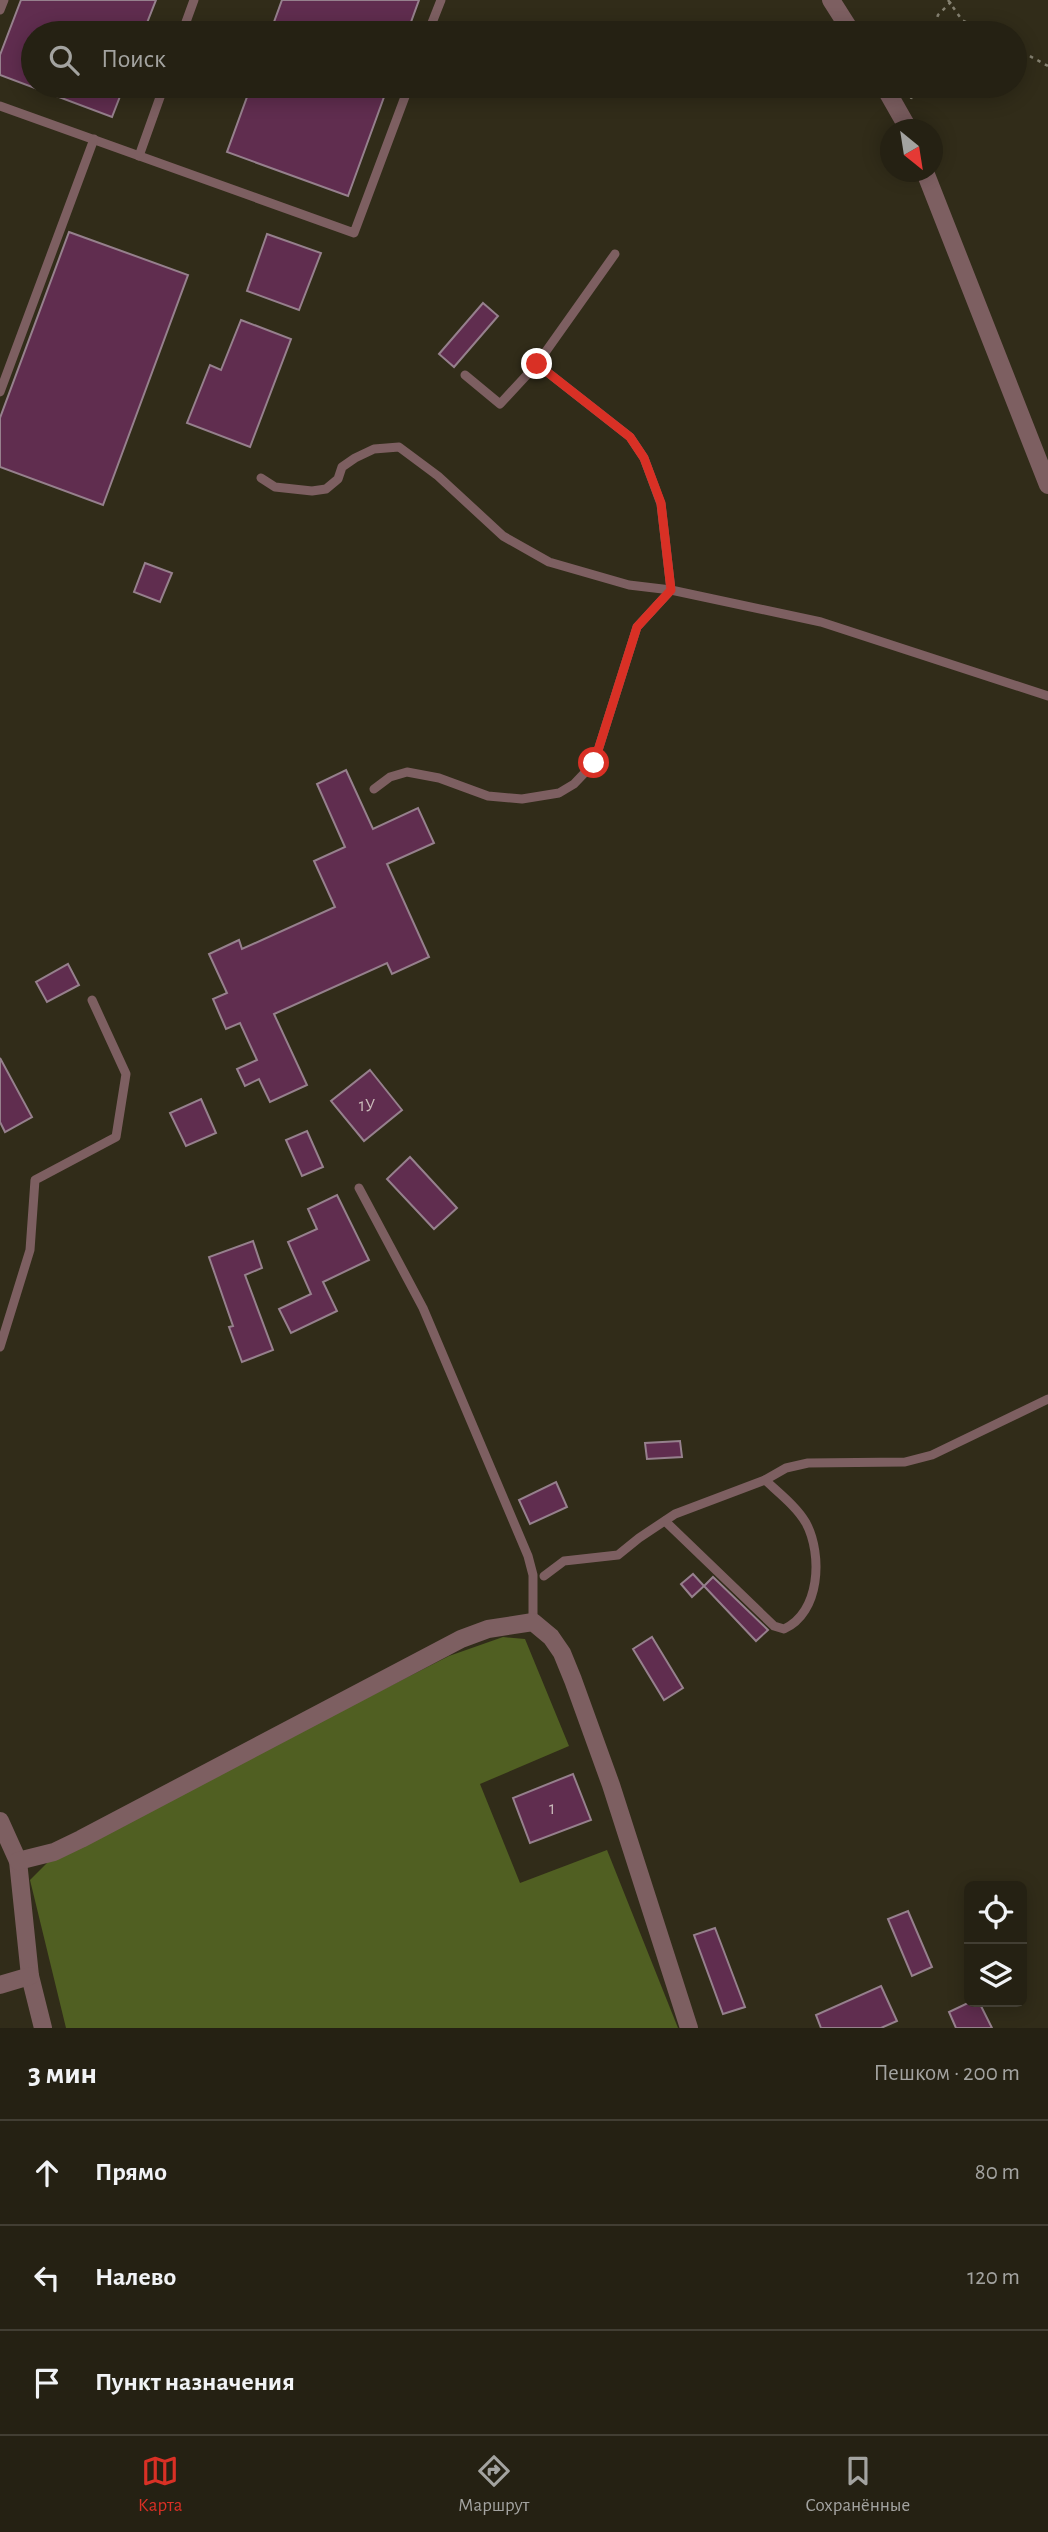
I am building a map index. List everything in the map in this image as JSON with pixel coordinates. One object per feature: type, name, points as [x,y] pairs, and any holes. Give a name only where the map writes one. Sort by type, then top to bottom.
[{"type":"street","points":[[831,0],[844,21]]},
{"type":"street","points":[[891,98],[903,119]]},
{"type":"street","points":[[929,182],[1048,485]]},
{"type":"street","points":[[18,1861],[54,1852],[72,1843],[461,1639],[488,1629],[533,1622],[551,1637],[562,1653],[573,1679],[611,1785],[689,2028]]},
{"type":"street","points":[[0,1821],[18,1861],[30,1976],[43,2028]]},
{"type":"street","points":[[0,1985],[30,1976]]},
{"type":"lane","points":[[0,10],[4,0]]},
{"type":"lane","points":[[186,21],[194,0]]},
{"type":"lane","points":[[432,21],[440,0]]},
{"type":"lane","points":[[139,156],[160,98]]},
{"type":"lane","points":[[0,106],[354,233],[405,98]]},
{"type":"lane","points":[[0,392],[94,139]]},
{"type":"lane","points":[[465,375],[500,404],[537,364],[615,254]]},
{"type":"lane","points":[[374,789],[390,777],[407,772],[439,778],[488,796],[522,799],[559,793],[574,784],[594,763],[637,627],[671,590],[661,503],[644,458],[630,437],[537,364]]},
{"type":"lane","points":[[261,478],[275,487],[312,491],[326,489],[338,479],[342,467],[355,458],[374,449],[399,447],[414,455],[503,536],[549,562],[629,585],[671,590],[821,622],[1048,696]]},
{"type":"lane","points":[[0,1347],[30,1250],[35,1180],[116,1138],[126,1074],[92,1000]]},
{"type":"lane","points":[[359,1188],[423,1308],[527,1556],[533,1575],[533,1622]]},
{"type":"lane","points":[[544,1576],[564,1561],[618,1555],[676,1514],[765,1480],[786,1468],[808,1463],[905,1462],[932,1455],[1048,1399]]},
{"type":"lane","points":[[665,1521],[774,1626],[784,1629],[796,1624],[812,1596],[816,1563],[814,1541],[806,1521],[765,1480]]},
{"type":"path","points":[[937,21],[951,1],[966,21]]},
{"type":"path","points":[[1027,55],[1048,66]]},
{"type":"green space","points":[[503,1637],[525,1639],[569,1746],[480,1784],[520,1883],[607,1850],[678,2028],[66,2028],[30,1880],[51,1859],[449,1656]]},
{"type":"building","points":[[21,0],[156,0],[148,21],[21,21],[21,83],[0,75],[0,55]]},
{"type":"building","points":[[282,0],[419,0],[411,21],[274,21]]},
{"type":"building","points":[[61,98],[119,98],[112,117]]},
{"type":"building","points":[[247,98],[384,98],[348,196],[227,152]]},
{"type":"building","points":[[69,232],[188,275],[103,505],[0,467],[0,418]]},
{"type":"building","points":[[267,234],[321,253],[299,310],[247,291]]},
{"type":"building","points":[[483,303],[498,316],[454,367],[439,354]]},
{"type":"building","points":[[241,320],[291,339],[250,447],[187,423],[210,365],[221,370]]},
{"type":"building","points":[[145,563],[172,573],[160,602],[134,592]]},
{"type":"building","points":[[346,770],[373,829],[418,808],[434,843],[387,864],[429,957],[392,974],[387,963],[274,1014],[307,1085],[270,1102],[259,1079],[245,1086],[237,1069],[257,1060],[240,1023],[226,1029],[213,999],[227,993],[209,954],[239,940],[242,949],[335,907],[314,861],[345,847],[317,784]]},
{"type":"building","points":[[68,964],[79,985],[47,1002],[36,982]]},
{"type":"building","points":[[0,1058],[32,1117],[5,1132],[0,1122]]},
{"type":"building","points":[[370,1070],[402,1110],[364,1141],[331,1101]]},
{"type":"building","points":[[201,1099],[216,1133],[186,1146],[170,1113]]},
{"type":"building","points":[[307,1131],[323,1167],[302,1176],[286,1140]]},
{"type":"building","points":[[410,1157],[457,1208],[434,1229],[387,1179]]},
{"type":"building","points":[[337,1195],[369,1260],[323,1282],[337,1311],[291,1333],[279,1309],[311,1294],[288,1242],[317,1229],[308,1209]]},
{"type":"building","points":[[253,1241],[262,1268],[245,1275],[273,1350],[242,1362],[229,1327],[233,1326],[209,1257]]},
{"type":"building","points":[[680,1441],[682,1457],[647,1459],[645,1443]]},
{"type":"building","points":[[556,1482],[567,1507],[530,1524],[519,1500]]},
{"type":"building","points":[[693,1574],[704,1586],[692,1597],[681,1584]]},
{"type":"building","points":[[713,1577],[768,1630],[756,1641],[704,1586]]},
{"type":"building","points":[[652,1637],[683,1688],[664,1700],[633,1649]]},
{"type":"building","points":[[573,1774],[591,1820],[530,1843],[513,1798]]},
{"type":"building","points":[[908,1911],[932,1967],[912,1976],[888,1919]]},
{"type":"building","points":[[715,1928],[745,2007],[723,2014],[694,1935]]},
{"type":"building","points":[[881,1986],[897,2021],[881,2028],[821,2028],[816,2015]]},
{"type":"building","points":[[964,2005],[964,2007],[982,2007],[992,2028],[956,2028],[949,2012]]},
{"type":"route","points":[[537,364],[630,437],[644,458],[661,503],[671,590],[637,627],[594,763]]}]
